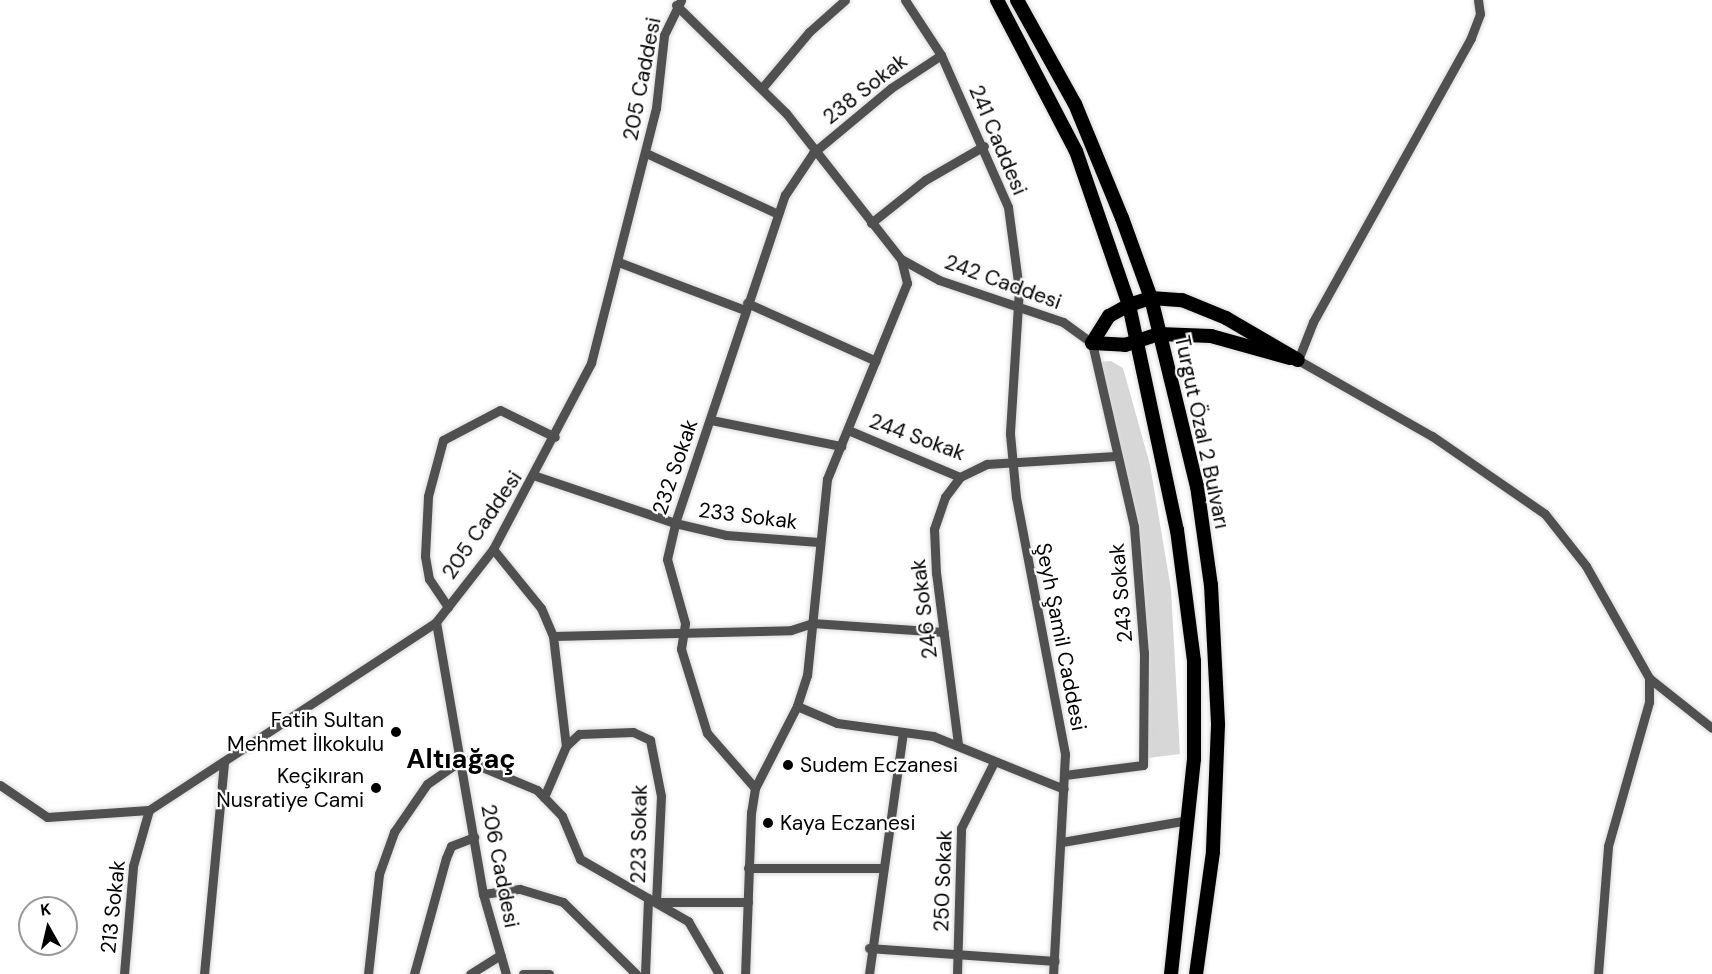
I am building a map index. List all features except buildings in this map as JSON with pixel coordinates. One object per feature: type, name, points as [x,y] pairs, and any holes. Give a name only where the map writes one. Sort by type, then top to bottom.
[{"type":"highway","points":[[997,0],[1076,152],[1129,305],[1177,530],[1194,661],[1188,820],[1171,974]]},
{"type":"highway","name":"Turgut Özal 2 Bulvarı","points":[[1017,0],[1075,104],[1151,298],[1197,486],[1210,585],[1218,725],[1214,829],[1196,974]]},
{"type":"highway","points":[[1092,343],[1109,316],[1129,305],[1151,298],[1182,300],[1226,318],[1298,360]]},
{"type":"highway","points":[[1092,343],[1137,343],[1159,334],[1212,336],[1298,360]]},
{"type":"street","points":[[762,88],[809,32],[845,0]]},
{"type":"street","name":"241 Caddesi","points":[[905,0],[941,55],[984,146],[1008,207],[1017,308]]},
{"type":"street","points":[[1478,0],[1480,14],[1471,38],[1313,322],[1298,360],[1432,436],[1545,514],[1586,566],[1649,678],[1712,728]]},
{"type":"street","points":[[678,2],[762,88],[901,259],[907,283],[827,479],[812,623],[797,706],[756,789],[748,868],[745,974]]},
{"type":"street","name":"205 Caddesi","points":[[0,785],[47,817],[149,810],[224,764],[436,622],[493,549],[536,476],[591,363],[621,263],[646,153],[664,35],[678,2]]},
{"type":"street","name":"238 Sokak","points":[[813,153],[891,88],[941,55]]},
{"type":"street","points":[[871,223],[924,180],[984,146]]},
{"type":"street","points":[[646,153],[776,213]]},
{"type":"street","name":"232 Sokak","points":[[756,789],[707,734],[681,649],[684,633],[667,559],[675,523],[711,420],[776,213],[813,153]]},
{"type":"street","name":"242 Caddesi","points":[[901,259],[939,280],[1062,322],[1092,343]]},
{"type":"street","points":[[621,263],[746,306],[876,362]]},
{"type":"street","name":"Şeyh Şamil Caddesi","points":[[1017,308],[1013,466],[1065,775],[1053,974]]},
{"type":"street","name":"243 Sokak","points":[[1065,775],[1143,765],[1144,653],[1135,539],[1092,343]]},
{"type":"street","points":[[448,607],[429,579],[425,556],[428,496],[443,440],[500,410],[555,436]]},
{"type":"street","points":[[711,420],[841,446]]},
{"type":"street","name":"244 Sokak","points":[[848,430],[960,477],[987,464],[1013,466],[1115,456]]},
{"type":"street","name":"233 Sokak","points":[[536,476],[675,523],[726,535],[819,542]]},
{"type":"street","name":"246 Sokak","points":[[958,744],[934,530],[945,497],[960,477]]},
{"type":"street","points":[[493,549],[541,608],[553,636],[566,746],[544,797]]},
{"type":"street","name":"206 Caddesi","points":[[436,622],[463,759],[483,894],[506,974]]},
{"type":"street","points":[[553,636],[790,630],[812,623],[944,632]]},
{"type":"street","points":[[1598,974],[1608,846],[1649,702],[1649,678]]},
{"type":"street","points":[[797,706],[837,723],[958,744],[993,762],[1064,789]]},
{"type":"street","points":[[868,974],[869,948],[880,868],[903,733]]},
{"type":"street","name":"223 Sokak","points":[[566,746],[579,734],[643,735],[654,748],[661,796],[645,974]]},
{"type":"street","points":[[368,974],[379,874],[394,832],[427,784],[463,759],[544,797],[562,816],[580,859],[688,921],[719,974]]},
{"type":"street","name":"250 Sokak","points":[[957,974],[961,828],[993,762]]},
{"type":"street","points":[[204,974],[224,764]]},
{"type":"street","name":"213 Sokak","points":[[124,974],[133,866],[149,810]]},
{"type":"street","points":[[1062,842],[1188,820]]},
{"type":"street","points":[[414,974],[451,846],[474,837]]},
{"type":"street","points":[[748,868],[880,868]]},
{"type":"street","points":[[483,894],[520,889],[563,902],[636,974]]},
{"type":"street","points":[[652,900],[748,902]]},
{"type":"street","points":[[869,948],[1055,961]]},
{"type":"street","points":[[470,974],[500,955]]},
{"type":"street","points":[[523,974],[549,974]]},
{"type":"shaded area","points":[[1111,361],[1123,368],[1150,465],[1171,589],[1180,754],[1148,758],[1143,565],[1099,362]]},
{"type":"place","name":"Fatih Sultan Mehmet İlkokulu","points":[[396,732]]},
{"type":"place","name":"Sudem Eczanesi","points":[[788,765]]},
{"type":"place","name":"Keçikıran Nusratiye Cami","points":[[376,788]]},
{"type":"place","name":"Kaya Eczanesi","points":[[768,823]]},
{"type":"district","name":"Altıağaç","points":[[461,759]]}]
